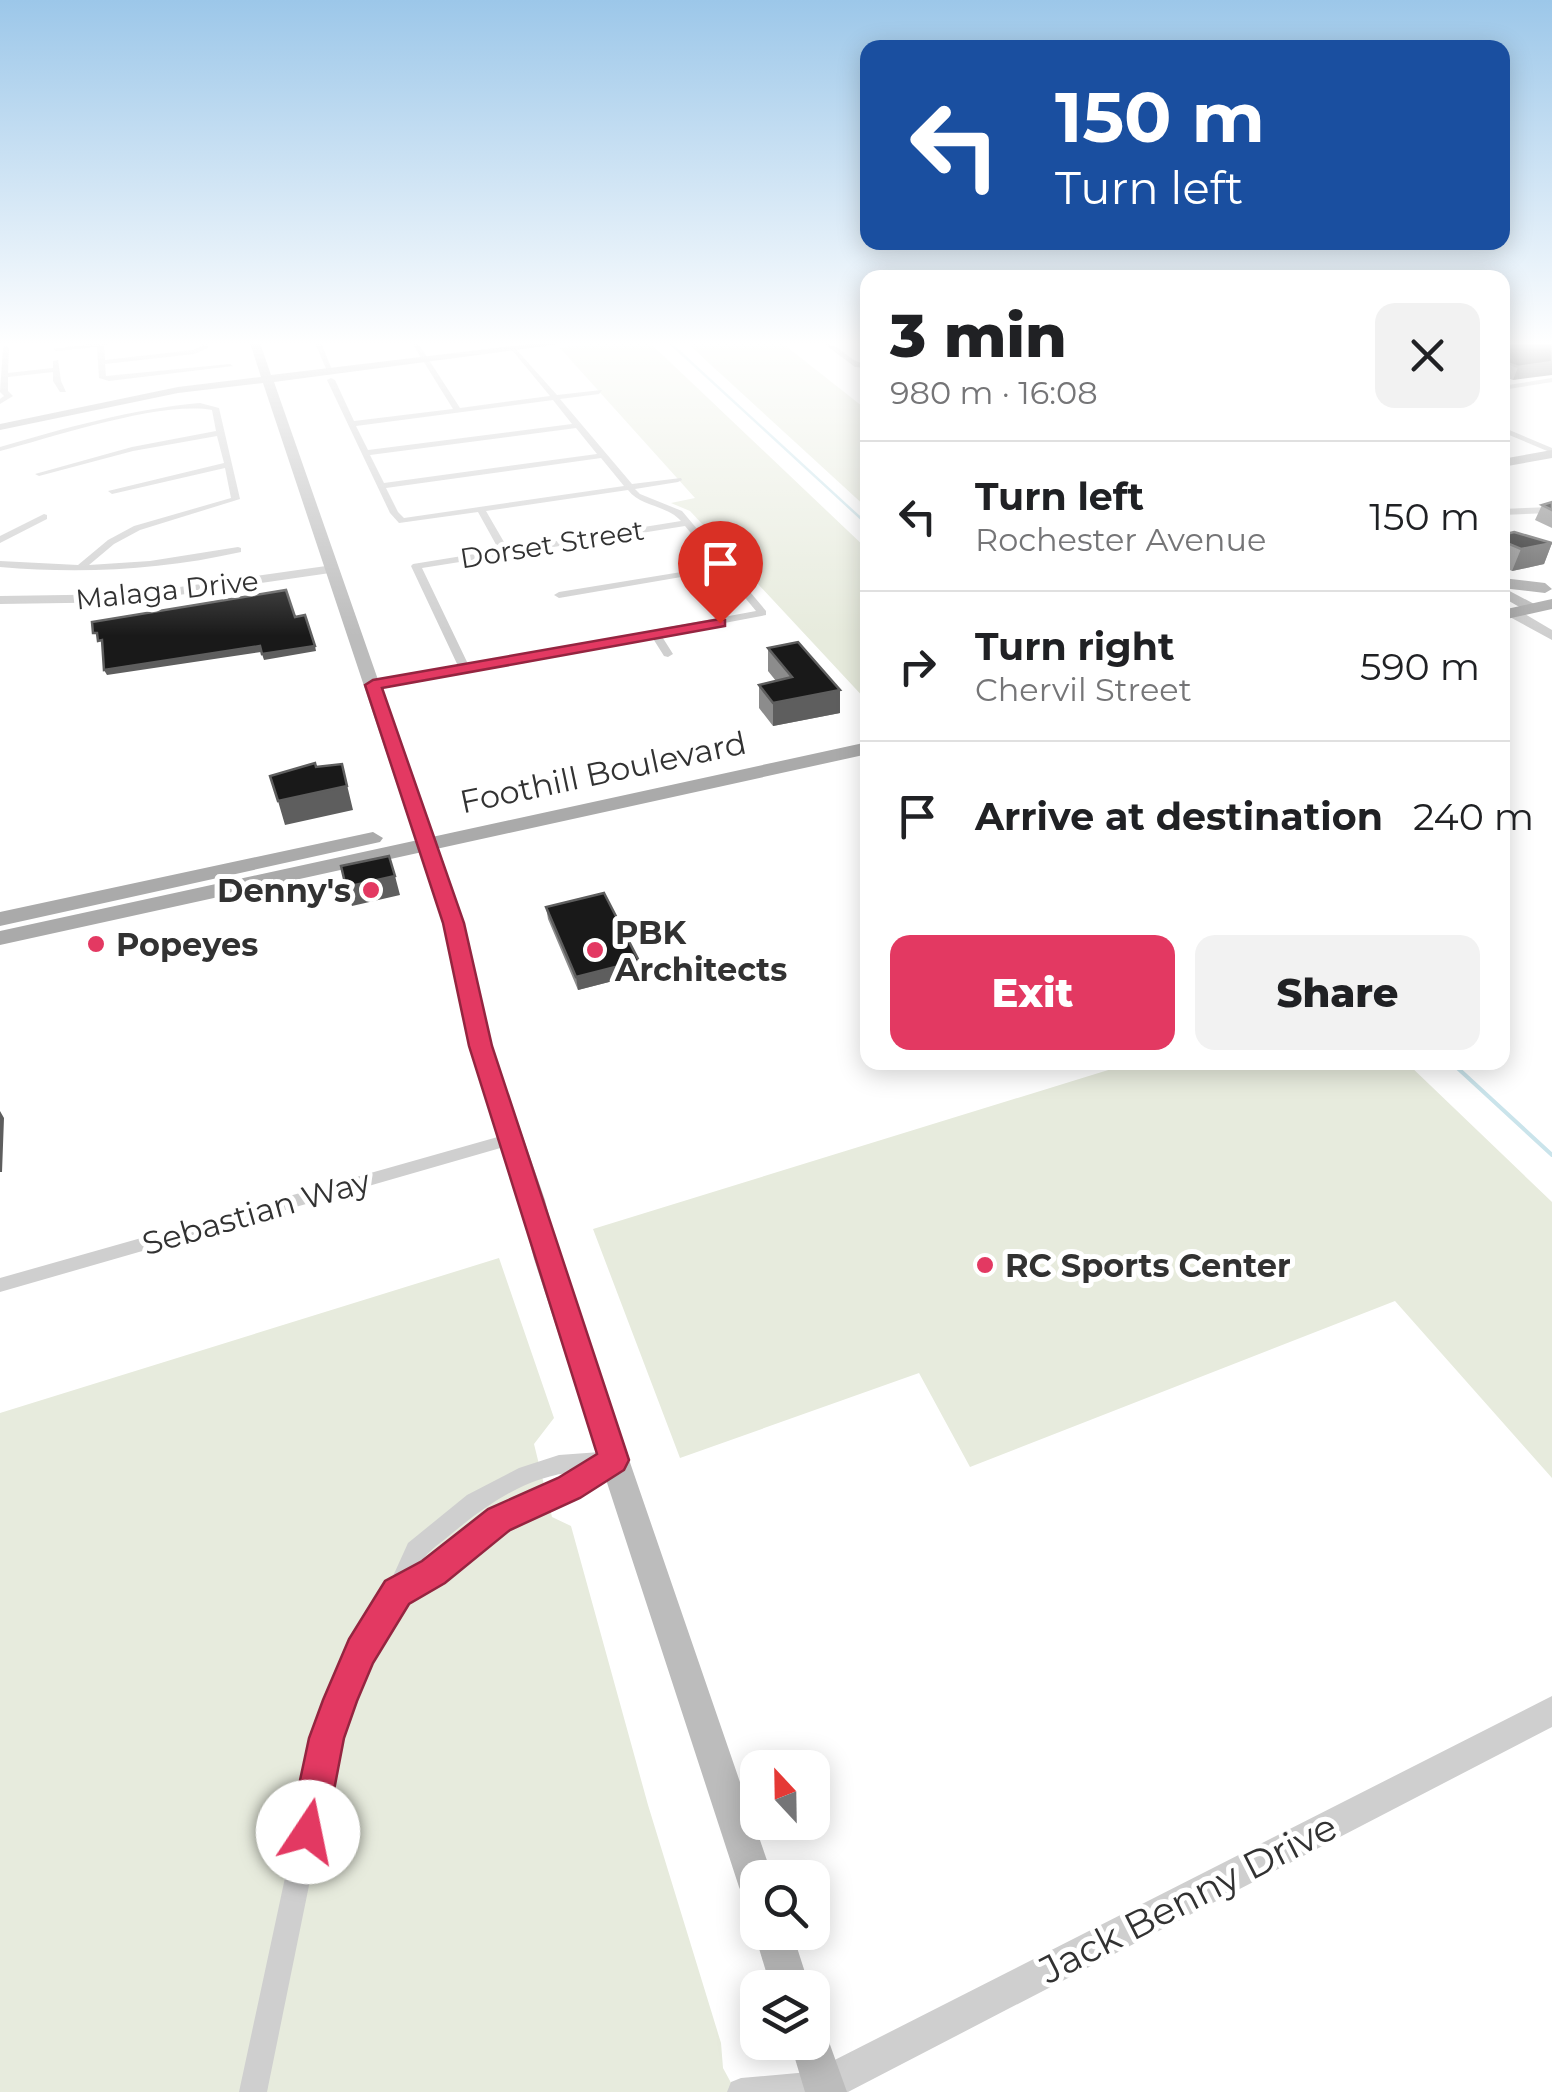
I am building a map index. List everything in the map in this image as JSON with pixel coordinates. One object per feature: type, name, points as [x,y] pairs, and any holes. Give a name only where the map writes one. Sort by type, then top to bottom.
[{"type":"main road","points":[[289,441],[453,923],[480,1046],[547,1259],[749,1860]]},
{"type":"main road","points":[[1510,459],[1551,451]]},
{"type":"main road","points":[[1510,599],[1550,593]]},
{"type":"main road","points":[[1510,602],[1532,609],[1550,593]]},
{"type":"main road","name":"Foothill Boulevard","points":[[0,938],[860,736]]},
{"type":"main road","name":"Foothill Boulevard","points":[[0,918],[860,750]]},
{"type":"main road","points":[[815,2060],[823,2090]]},
{"type":"street","points":[[0,448],[30,441]]},
{"type":"street","points":[[39,474],[178,441]]},
{"type":"street","points":[[80,568],[102,548],[137,528],[232,502],[236,496],[221,441]]},
{"type":"street","points":[[360,441],[396,517],[402,521],[678,480]]},
{"type":"street","points":[[366,453],[461,441]]},
{"type":"street","points":[[373,685],[763,614],[679,513],[644,501],[593,441]]},
{"type":"street","points":[[1528,441],[1551,451]]},
{"type":"street","points":[[382,486],[604,455]]},
{"type":"street","points":[[112,492],[226,465]]},
{"type":"street","points":[[1510,508],[1552,510]]},
{"type":"street","points":[[481,510],[505,552]]},
{"type":"street","points":[[0,540],[44,518]]},
{"type":"street","name":"Dorset Street","points":[[464,668],[416,566],[688,523]]},
{"type":"street","points":[[0,564],[80,568],[180,562],[238,550]]},
{"type":"street","points":[[180,562],[180,593]]},
{"type":"street","points":[[559,594],[726,566]]},
{"type":"street","name":"Malaga Drive","points":[[0,600],[74,601],[180,593],[333,568]]},
{"type":"street","points":[[1510,604],[1552,636]]},
{"type":"street","points":[[1532,609],[1552,620]]},
{"type":"street","points":[[655,634],[668,654]]},
{"type":"street","name":"Sebastian Way","points":[[0,1285],[512,1139]]},
{"type":"street","points":[[253,2092],[326,1738],[361,1651],[397,1593],[433,1572],[499,1519],[569,1488],[614,1460]]},
{"type":"street","name":"Jack Benny Drive","points":[[740,2092],[823,2090],[1552,1710]]},
{"type":"shaded area","points":[[643,441],[753,441],[860,542],[860,693],[690,511],[671,503],[695,498]]},
{"type":"shaded area","points":[[794,441],[860,441],[860,502]]},
{"type":"shaded area","name":"RC Sports Center","points":[[1108,1070],[1414,1070],[1552,1202],[1552,1478],[1395,1301],[970,1467],[919,1373],[680,1458],[593,1229]]},
{"type":"shaded area","points":[[499,1258],[554,1418],[534,1444],[552,1517],[571,1526],[648,1805],[721,2043],[723,2068],[736,2092],[0,2092],[0,1413]]},
{"type":"building","points":[[1510,533],[1552,543],[1521,549],[1510,544]]},
{"type":"building","points":[[286,590],[295,617],[305,615],[315,646],[262,654],[260,646],[104,670],[102,640],[98,641],[97,633],[93,633],[92,622]]},
{"type":"building","points":[[798,642],[840,690],[773,703],[759,685],[792,677],[768,648]]},
{"type":"building","points":[[315,763],[316,767],[342,764],[347,786],[278,801],[270,776]]},
{"type":"building","points":[[389,856],[395,876],[346,887],[341,866]]},
{"type":"building","name":"PBK Architects","points":[[604,893],[639,961],[576,977],[546,907]]},
{"type":"waterway","points":[[776,441],[860,518]]},
{"type":"waterway","points":[[1460,1070],[1552,1155]]},
{"type":"place","name":"Denny's","points":[[371,890]]},
{"type":"place","name":"Popeyes","points":[[96,944]]},
{"type":"place","name":"PBK Architects","points":[[595,950]]},
{"type":"place","name":"RC Sports Center","points":[[985,1265]]},
{"type":"route","points":[[308,1832],[326,1738],[340,1700],[361,1651],[397,1593],[433,1572],[499,1519],[569,1488],[614,1460],[480,1046],[453,923],[373,685],[720,623]]}]
